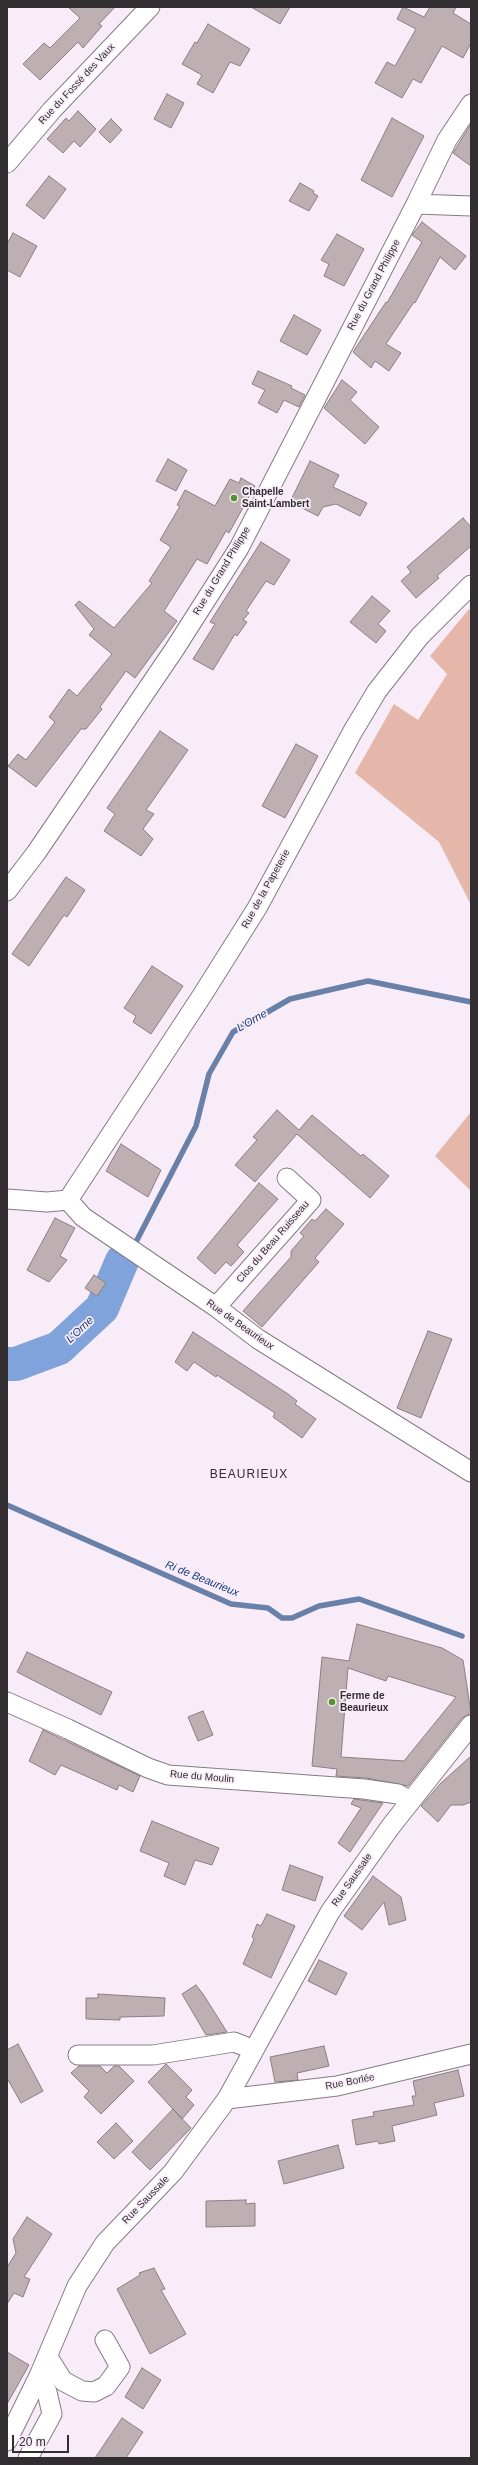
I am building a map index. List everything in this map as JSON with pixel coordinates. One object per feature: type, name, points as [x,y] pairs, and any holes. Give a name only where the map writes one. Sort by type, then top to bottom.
[{"type":"street","name":"Rue du Fossé des Vaux","points":[[7,163],[52,110],[150,7]]},
{"type":"street","name":"Rue du Grand Philippe","points":[[7,891],[36,853],[174,650],[239,548],[416,204],[447,140],[471,104]]},
{"type":"street","points":[[416,204],[471,206]]},
{"type":"street","name":"Rue de la Papeterie","points":[[68,1200],[199,1001],[257,908],[370,702],[412,646],[471,585]]},
{"type":"street","name":"Clos du Beau Ruisseau","points":[[216,1307],[311,1200],[287,1178]]},
{"type":"street","points":[[7,1199],[47,1202],[68,1200]]},
{"type":"street","name":"Rue de Beaurieux","points":[[68,1200],[83,1216],[140,1257],[216,1307],[258,1339],[471,1472]]},
{"type":"street","name":"Rue du Moulin","points":[[7,1702],[68,1728],[148,1768],[168,1775],[364,1789],[398,1794],[410,1800]]},
{"type":"street","name":"Rue Saussale","points":[[7,2441],[39,2376],[77,2286],[105,2243],[173,2172],[227,2099],[330,1912],[410,1800],[471,1724]]},
{"type":"street","points":[[78,2055],[154,2055],[234,2042],[254,2050]]},
{"type":"street","name":"Rue Borlée","points":[[227,2099],[336,2086],[471,2054]]},
{"type":"street","points":[[48,2356],[63,2382],[82,2391],[94,2392],[106,2386],[120,2367],[105,2340]]},
{"type":"street","points":[[28,2458],[52,2414],[47,2392],[39,2376]]},
{"type":"shaded area","points":[[469,609],[471,612],[471,905],[439,842],[355,773],[394,704],[418,720],[447,674],[430,656]]},
{"type":"shaded area","points":[[471,1112],[471,1191],[435,1156]]},
{"type":"building","points":[[68,7],[115,7],[99,24],[102,26],[83,48],[78,42],[40,80],[23,64],[44,43],[50,48],[80,18]]},
{"type":"building","points":[[251,7],[290,7],[280,24]]},
{"type":"building","points":[[403,7],[424,17],[430,7],[456,7],[453,13],[471,24],[471,43],[463,58],[442,46],[421,83],[413,79],[402,98],[375,83],[387,62],[395,66],[416,29],[397,19]]},
{"type":"building","points":[[208,24],[250,49],[240,66],[230,62],[213,93],[197,84],[202,75],[182,64]]},
{"type":"building","points":[[167,94],[184,103],[171,128],[154,119]]},
{"type":"building","points":[[78,111],[96,129],[80,147],[74,141],[63,153],[47,139],[66,118],[69,121]]},
{"type":"building","points":[[392,118],[424,136],[392,197],[361,180]]},
{"type":"building","points":[[111,119],[122,130],[110,143],[99,132]]},
{"type":"building","points":[[471,124],[471,166],[453,153]]},
{"type":"building","points":[[49,176],[66,189],[44,219],[26,205]]},
{"type":"building","points":[[300,183],[314,191],[313,193],[318,196],[309,211],[289,201]]},
{"type":"building","points":[[422,222],[466,256],[455,270],[440,257],[415,303],[414,302],[386,344],[401,353],[389,371],[375,361],[371,368],[353,352],[386,302],[387,303],[422,242],[412,235]]},
{"type":"building","points":[[13,233],[37,246],[20,277],[7,270],[7,244]]},
{"type":"building","points":[[337,234],[364,249],[344,286],[324,276],[329,264],[321,260]]},
{"type":"building","points":[[294,315],[321,330],[307,355],[280,341]]},
{"type":"building","points":[[258,371],[292,386],[291,388],[305,395],[299,407],[284,400],[277,413],[258,403],[265,390],[252,384]]},
{"type":"building","points":[[342,380],[357,392],[350,400],[379,427],[365,444],[324,408]]},
{"type":"building","points":[[168,459],[187,470],[176,491],[156,481]]},
{"type":"building","points":[[310,461],[339,475],[333,487],[367,503],[360,516],[336,504],[323,507],[318,516],[290,502]]},
{"type":"building","points":[[241,478],[255,486],[229,533],[226,531],[207,564],[197,559],[164,611],[177,621],[135,678],[126,671],[100,707],[102,709],[86,729],[81,729],[36,787],[8,766],[18,754],[26,760],[55,722],[49,717],[69,689],[77,696],[112,654],[89,635],[94,629],[75,605],[79,601],[114,628],[152,583],[149,581],[171,547],[160,540],[180,506],[177,505],[185,490],[215,506],[230,479],[239,483]]},
{"type":"building","points":[[463,518],[471,527],[471,546],[437,576],[439,578],[416,598],[401,581],[411,572],[407,567]]},
{"type":"building","points":[[261,542],[290,560],[274,585],[266,581],[246,611],[249,613],[243,620],[247,622],[237,636],[235,634],[213,670],[193,659],[215,624],[210,622]]},
{"type":"building","points":[[372,596],[390,611],[378,624],[386,631],[376,643],[350,622]]},
{"type":"building","points":[[160,731],[188,750],[146,810],[154,814],[143,829],[153,839],[141,856],[104,831],[115,814],[107,808]]},
{"type":"building","points":[[296,744],[318,756],[285,818],[262,806]]},
{"type":"building","points":[[66,877],[85,890],[67,917],[64,915],[29,966],[12,954]]},
{"type":"building","points":[[152,966],[183,986],[151,1034],[133,1022],[136,1016],[124,1008]]},
{"type":"building","points":[[277,1110],[299,1130],[312,1115],[361,1156],[363,1154],[389,1176],[370,1198],[297,1134],[255,1182],[235,1165],[257,1140],[253,1137]]},
{"type":"building","points":[[121,1144],[161,1170],[148,1197],[106,1171]]},
{"type":"building","points":[[259,1183],[278,1199],[237,1245],[244,1252],[231,1266],[226,1262],[215,1274],[197,1258]]},
{"type":"building","points":[[326,1209],[344,1224],[315,1258],[319,1262],[262,1327],[243,1311],[291,1257],[291,1251],[304,1236],[300,1233],[312,1219],[315,1221]]},
{"type":"building","points":[[55,1218],[75,1228],[60,1256],[67,1260],[49,1282],[27,1270]]},
{"type":"building","points":[[94,1275],[106,1283],[97,1296],[85,1288]]},
{"type":"building","points":[[428,1331],[452,1339],[421,1418],[397,1408]]},
{"type":"building","points":[[193,1332],[288,1394],[297,1401],[295,1404],[316,1419],[302,1438],[273,1417],[275,1413],[217,1375],[216,1377],[194,1362],[187,1371],[175,1362]]},
{"type":"building","name":"Ferme de Beaurieux","points":[[357,1624],[442,1648],[463,1660],[471,1713],[462,1718],[408,1786],[366,1778],[336,1776],[337,1769],[312,1766],[322,1657],[349,1661]],"holes":[[[348,1668],[386,1681],[388,1676],[456,1697],[404,1761],[341,1757]]]},
{"type":"building","points":[[27,1652],[112,1692],[101,1715],[17,1672]]},
{"type":"building","points":[[203,1711],[213,1735],[198,1741],[188,1717]]},
{"type":"building","points":[[43,1730],[140,1776],[133,1792],[119,1785],[117,1790],[61,1765],[55,1775],[29,1761]]},
{"type":"building","points":[[471,1756],[471,1802],[463,1805],[451,1805],[438,1822],[421,1806],[441,1783]]},
{"type":"building","points":[[354,1799],[383,1803],[350,1852],[338,1843],[361,1808],[351,1804]]},
{"type":"building","points":[[152,1821],[219,1848],[212,1865],[195,1860],[185,1885],[164,1876],[169,1863],[140,1851]]},
{"type":"building","points":[[290,1865],[323,1877],[315,1901],[282,1890]]},
{"type":"building","points":[[373,1876],[401,1897],[406,1920],[389,1925],[384,1902],[362,1930],[344,1916]]},
{"type":"building","points":[[267,1914],[295,1926],[271,1978],[243,1964],[254,1939],[252,1937],[257,1924],[261,1926]]},
{"type":"building","points":[[319,1960],[347,1973],[336,1995],[308,1981]]},
{"type":"building","points":[[196,1985],[227,2032],[206,2035],[182,1994]]},
{"type":"building","points":[[98,1994],[165,1998],[164,2016],[120,2017],[120,2020],[86,2019],[86,1998],[98,1998]]},
{"type":"building","points":[[18,2044],[43,2091],[21,2103],[7,2078],[7,2050]]},
{"type":"building","points":[[324,2046],[329,2066],[297,2073],[298,2080],[275,2082],[270,2057]]},
{"type":"building","points":[[166,2064],[192,2090],[186,2097],[194,2105],[182,2119],[148,2082]]},
{"type":"building","points":[[79,2066],[100,2066],[107,2073],[114,2066],[119,2066],[134,2081],[101,2114],[84,2097],[89,2091],[71,2073]]},
{"type":"building","points":[[458,2070],[464,2096],[434,2103],[437,2115],[392,2126],[395,2141],[379,2144],[378,2141],[356,2145],[352,2120],[374,2116],[373,2112],[414,2105],[412,2096],[416,2096],[413,2081]]},
{"type":"building","points":[[173,2109],[191,2128],[150,2170],[132,2152]]},
{"type":"building","points":[[116,2123],[133,2141],[114,2159],[97,2142]]},
{"type":"building","points":[[338,2145],[344,2168],[284,2184],[278,2161]]},
{"type":"building","points":[[246,2200],[246,2204],[255,2203],[255,2226],[206,2227],[206,2201]]},
{"type":"building","points":[[27,2217],[52,2234],[24,2277],[30,2279],[23,2297],[14,2293],[7,2304],[7,2267],[16,2253],[13,2239]]},
{"type":"building","points":[[154,2268],[165,2289],[161,2290],[186,2334],[150,2354],[117,2289],[140,2275],[139,2273]]},
{"type":"building","points":[[7,2352],[29,2365],[7,2404]]},
{"type":"building","points":[[142,2368],[161,2380],[143,2409],[125,2397]]},
{"type":"building","points":[[122,2418],[143,2432],[126,2458],[95,2458]]},
{"type":"waterway","name":"L'Orne","points":[[137,1240],[196,1126],[209,1074],[233,1032],[290,999],[368,981],[471,1002]]},
{"type":"waterway","name":"L'Orne","points":[[7,1364],[16,1364],[59,1348],[102,1308],[122,1261]]},
{"type":"waterway","name":"Ri de Beaurieux","points":[[7,1505],[231,1604],[268,1608],[282,1618],[292,1618],[319,1606],[359,1599],[462,1636]]},
{"type":"place","name":"Chapelle Saint-Lambert","points":[[234,498]]},
{"type":"place","name":"Ferme de Beaurieux","points":[[332,1702]]},
{"type":"district","name":"BEAURIEUX","points":[[249,1475]]}]
